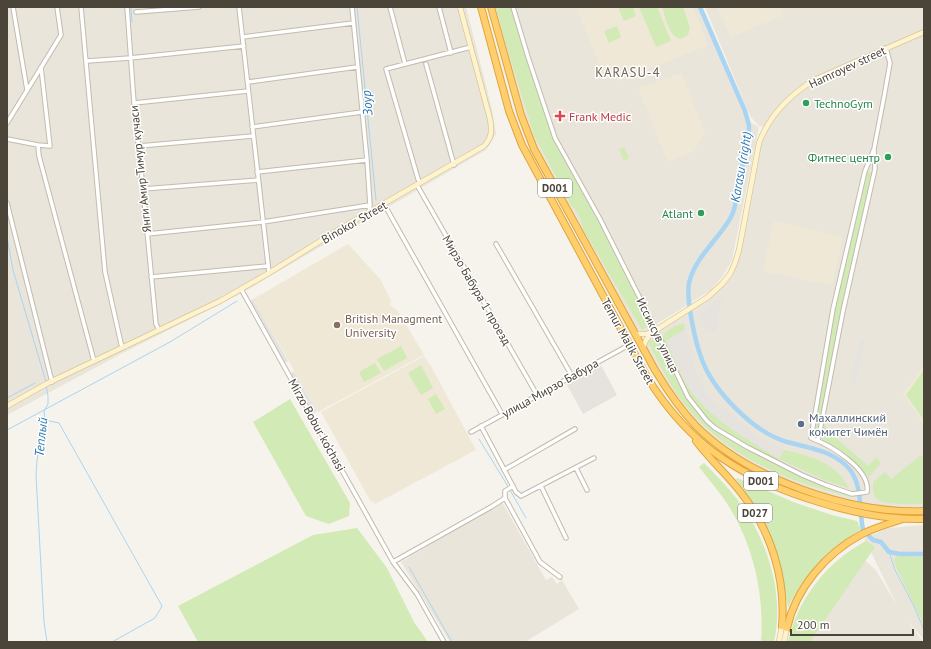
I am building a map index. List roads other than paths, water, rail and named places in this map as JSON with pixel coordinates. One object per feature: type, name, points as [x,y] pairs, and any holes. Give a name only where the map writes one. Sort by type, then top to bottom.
[{"type":"highway","name":"Temur Malik Street","points":[[480,7],[508,111],[518,136],[629,345],[652,384],[679,422],[706,446],[728,462],[751,476],[789,493],[831,506],[865,514],[901,519],[924,519]]},
{"type":"highway","name":"Temur Malik Street","points":[[491,7],[518,106],[530,141],[635,334],[664,385],[679,407],[697,426],[723,448],[753,468],[773,478],[809,491],[863,506],[889,510],[924,511]]},
{"type":"highway","points":[[484,20],[494,17]]},
{"type":"highway","name":"D027","points":[[679,422],[706,455],[728,476],[742,494],[761,524],[771,544],[779,574],[783,599],[784,627]]},
{"type":"highway","name":"D027","points":[[784,627],[794,605],[814,574],[834,553],[862,534],[901,519]]},
{"type":"main road","name":"Binokor Street","points":[[7,406],[41,387],[210,306],[269,273],[369,212],[482,148],[489,141],[491,136],[491,124],[472,47],[460,7]]},
{"type":"main road","name":"Hamroyev street","points":[[635,334],[646,334],[656,330],[708,297],[726,279],[735,263],[739,250],[758,149],[764,131],[788,100],[810,82],[924,32]]},
{"type":"main road","name":"Hamroyev street","points":[[643,348],[648,338],[656,330]]},
{"type":"main road","name":"D027","points":[[779,642],[784,627]]},
{"type":"main road","name":"D027","points":[[784,627],[784,642]]},
{"type":"street","points":[[13,7],[27,90]]},
{"type":"street","points":[[7,123],[61,35],[57,7]]},
{"type":"street","points":[[81,7],[105,272],[122,348]]},
{"type":"street","name":"Янги Амир Тимур кучаси","points":[[127,7],[138,146],[156,324],[159,330]]},
{"type":"street","points":[[136,12],[198,7]]},
{"type":"street","points":[[240,7],[269,273]]},
{"type":"street","points":[[352,7],[370,205],[369,212]]},
{"type":"street","points":[[390,7],[405,64],[472,47]]},
{"type":"street","points":[[439,7],[451,53]]},
{"type":"street","name":"Иссиксув улица","points":[[513,7],[555,138],[600,219],[688,397],[699,413],[715,428],[747,447],[802,475],[852,494],[867,492],[868,484],[861,472],[846,458],[811,438],[834,309],[865,171],[874,148]]},
{"type":"street","points":[[243,37],[353,23]]},
{"type":"street","points":[[87,61],[244,46]]},
{"type":"street","points":[[818,441],[843,311],[875,169],[874,148],[890,63],[890,57],[886,48]]},
{"type":"street","name":"Мирзо Бабура 1 проезд","points":[[405,64],[386,70],[419,184],[537,395]]},
{"type":"street","points":[[426,64],[454,165]]},
{"type":"street","points":[[7,139],[50,146],[41,67]]},
{"type":"street","points":[[248,82],[357,67]]},
{"type":"street","points":[[134,103],[248,91]]},
{"type":"street","points":[[252,127],[362,112]]},
{"type":"street","points":[[138,146],[253,136]]},
{"type":"street","points":[[38,145],[39,156],[94,361]]},
{"type":"street","points":[[257,172],[366,160]]},
{"type":"street","points":[[143,189],[258,180]]},
{"type":"street","points":[[7,202],[50,383]]},
{"type":"street","points":[[384,204],[502,414]]},
{"type":"street","points":[[147,234],[263,222],[370,205]]},
{"type":"street","points":[[496,244],[572,376]]},
{"type":"street","points":[[151,277],[268,266]]},
{"type":"street","name":"Mirzo Bobur ko‘chasi","points":[[241,289],[392,562],[417,594],[444,642]]},
{"type":"street","name":"улица Мирзо Бабура","points":[[470,432],[629,345]]},
{"type":"street","points":[[481,426],[513,486],[521,496],[594,458]]},
{"type":"street","points":[[504,470],[576,430]]},
{"type":"street","points":[[576,468],[587,490]]},
{"type":"street","points":[[513,486],[505,491],[505,498],[540,562],[560,577]]},
{"type":"street","points":[[541,486],[566,538]]},
{"type":"street","points":[[392,562],[505,498]]},
{"type":"waterway","name":"Теплый","points":[[131,7],[132,22]]},
{"type":"waterway","name":"Зоур","points":[[357,7],[376,200]]},
{"type":"waterway","name":"Karasu (right)","points":[[700,7],[745,111],[749,128],[737,196],[731,217],[696,265],[689,283],[689,299],[696,341],[706,370],[714,383],[735,408],[761,429],[774,437],[787,442],[822,451],[845,464],[851,471],[857,483],[863,529],[873,540],[881,542],[889,552],[900,554],[924,554]]},
{"type":"waterway","name":"Теплый","points":[[7,237],[13,270],[46,382]]},
{"type":"waterway","points":[[7,430],[170,342],[237,301]]},
{"type":"waterway","points":[[7,398],[35,383]]},
{"type":"waterway","name":"Теплый","points":[[46,385],[48,404],[44,411],[45,420],[37,460],[36,475],[44,622],[47,642]]},
{"type":"waterway","points":[[45,420],[59,423],[162,606],[155,618],[112,642]]},
{"type":"waterway","points":[[479,439],[509,488]]},
{"type":"waterway","points":[[510,490],[526,518]]},
{"type":"waterway","points":[[889,552],[895,570],[914,606],[924,630]]},
{"type":"waterway","points":[[409,567],[452,642]]},
{"type":"place","name":"TechnoGym","points":[[806,103]]},
{"type":"place","name":"Frank Medic","points":[[560,116]]},
{"type":"place","name":"Фитнес центр","points":[[888,157]]},
{"type":"place","name":"Atlant","points":[[701,213]]},
{"type":"place","name":"British Managment University","points":[[337,325]]},
{"type":"place","name":"Махаллинский комитет Чимён","points":[[801,424]]},
{"type":"district","name":"KARASU-4","points":[[628,72]]}]
